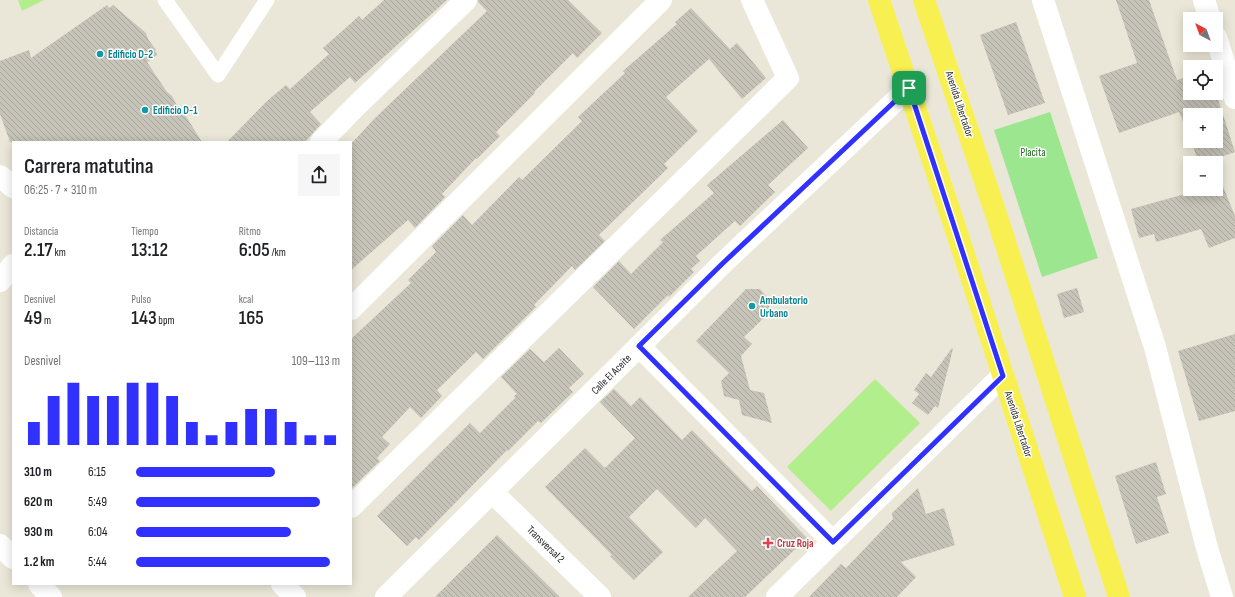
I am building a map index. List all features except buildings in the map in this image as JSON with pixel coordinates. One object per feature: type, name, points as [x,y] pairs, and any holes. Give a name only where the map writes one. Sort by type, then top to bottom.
[{"type":"main road","name":"Avenida Libertador","points":[[879,0],[1075,597]]},
{"type":"main road","name":"Avenida Libertador","points":[[924,0],[997,217],[1120,597]]},
{"type":"street","points":[[321,141],[466,0]]},
{"type":"street","points":[[352,308],[660,0]]},
{"type":"street","points":[[352,507],[788,78],[752,0]]},
{"type":"street","points":[[1043,0],[1155,347],[1207,548],[1222,597]]},
{"type":"street","points":[[1204,0],[1208,12]]},
{"type":"street","points":[[1221,52],[1235,98]]},
{"type":"street","name":"Calle El Aceite","points":[[386,597],[722,264],[909,88]]},
{"type":"street","points":[[0,176],[12,185]]},
{"type":"street","points":[[0,281],[12,265]]},
{"type":"street","points":[[639,346],[833,542]]},
{"type":"street","points":[[777,597],[1003,376]]},
{"type":"street","name":"Transversal 2","points":[[492,492],[600,597]]},
{"type":"street","points":[[0,545],[12,557]]},
{"type":"street","points":[[39,585],[51,597]]},
{"type":"street","points":[[283,585],[295,597]]},
{"type":"lane","points":[[165,0],[218,75],[267,0]]},
{"type":"green space","points":[[18,0],[44,0],[22,11]]},
{"type":"green space","name":"Placita","points":[[1050,112],[1098,258],[1042,277],[994,130]]},
{"type":"green space","points":[[875,379],[920,423],[831,511],[787,467]]},
{"type":"place","name":"Edificio D-2","points":[[100,54]]},
{"type":"place","name":"Edificio D-1","points":[[145,110]]},
{"type":"place","name":"Ambulatorio Urbano","points":[[752,306]]},
{"type":"place","name":"Cruz Roja","points":[[768,543]]},
{"type":"route","points":[[909,88],[1003,376],[833,542],[639,346],[722,264],[909,88]]}]
